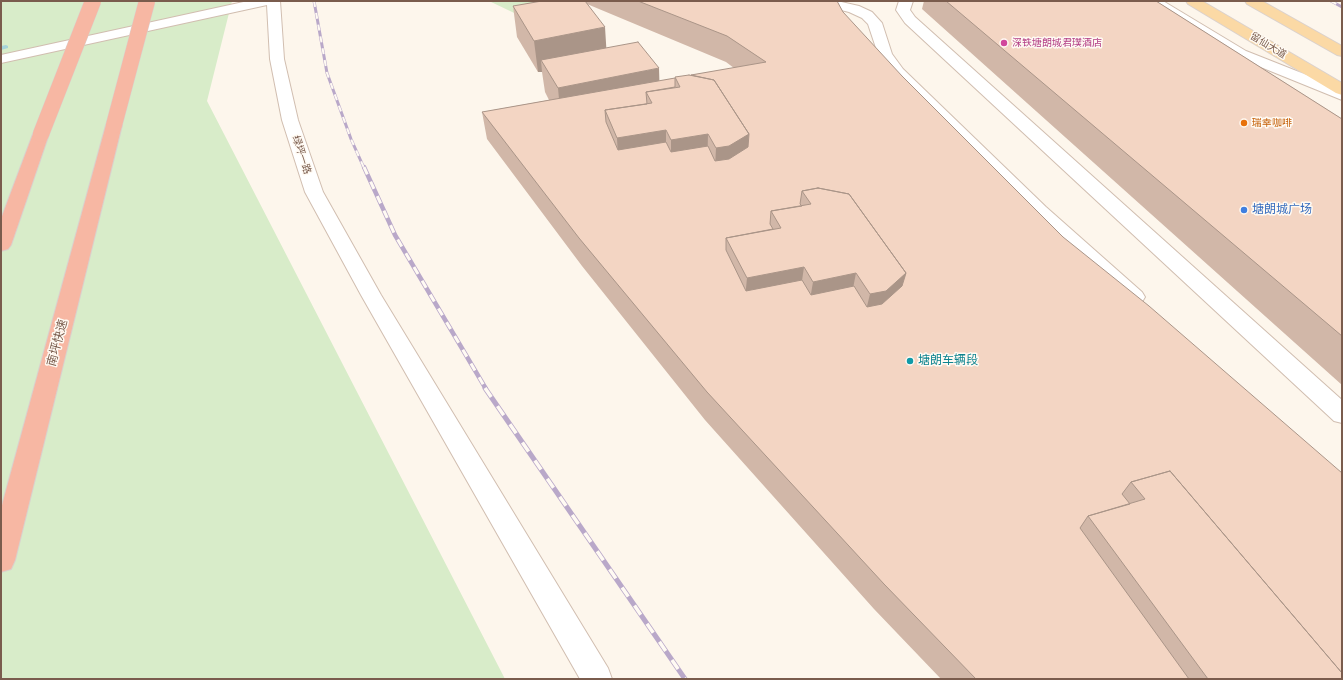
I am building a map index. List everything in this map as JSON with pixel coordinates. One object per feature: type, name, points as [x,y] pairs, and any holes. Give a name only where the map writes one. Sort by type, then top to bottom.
[{"type":"highway","points":[[1,245],[41,134],[93,1]]},
{"type":"highway","name":"南坪快速","points":[[1,560],[147,1]]},
{"type":"main road","name":"留仙大道","points":[[1193,1],[1342,90]]},
{"type":"main road","points":[[1252,1],[1342,52]]},
{"type":"main road","points":[[1302,14],[1342,39]]},
{"type":"street","points":[[1,60],[266,1]]},
{"type":"street","name":"绿坪一路","points":[[273,1],[277,58],[290,120],[314,192],[371,295],[597,679]]},
{"type":"street","points":[[906,1],[904,3],[903,10],[910,20],[1342,414]]},
{"type":"street","points":[[1154,1],[1241,54],[1342,94]]},
{"type":"street","points":[[795,6],[822,4],[837,5],[854,9],[867,15],[875,23],[885,54],[898,72],[911,86],[1039,211],[1150,310]]},
{"type":"green space","points":[[1,1],[232,1],[207,101],[505,679],[1,679]]},
{"type":"green space","points":[[489,1],[549,1],[531,21]]},
{"type":"building","points":[[542,1],[585,1],[605,27],[534,41],[513,6]]},
{"type":"building","name":"塘朗车辆段","points":[[638,1],[837,1],[843,12],[902,76],[1063,237],[1149,306],[1342,473],[1342,673],[1170,471],[1131,482],[1122,494],[1130,504],[1088,516],[1080,528],[1189,679],[976,679],[884,584],[707,392],[579,238],[482,112],[675,78],[675,87],[646,92],[647,104],[605,110],[606,122],[618,150],[666,142],[671,152],[708,146],[715,161],[729,159],[748,147],[749,134],[714,80],[691,75],[766,62],[727,36]],"holes":[[[818,188],[849,194],[906,273],[902,286],[882,304],[867,307],[854,286],[811,295],[802,280],[746,291],[726,250],[726,238],[773,229],[770,224],[771,211],[802,206],[800,204],[802,191]]]},
{"type":"building","name":"塘朗城广场","points":[[946,1],[1156,1],[1342,119],[1342,336]]},
{"type":"building","points":[[638,42],[659,68],[558,88],[541,60]]},
{"type":"building","points":[[689,75],[714,80],[749,134],[729,146],[716,148],[708,134],[671,140],[666,130],[617,138],[605,110],[652,103],[646,92],[680,87],[675,77]]},
{"type":"building","points":[[818,188],[849,194],[906,273],[886,291],[870,294],[856,273],[813,282],[804,267],[747,278],[726,238],[781,228],[771,211],[811,204],[802,191]]},
{"type":"building","points":[[1170,471],[1342,673],[1342,679],[1208,679],[1088,516],[1145,499],[1131,482]]},
{"type":"waterway","points":[[1,48],[6,47]]},
{"type":"railway","points":[[314,1],[327,73],[351,139],[364,168]]},
{"type":"railway","points":[[1331,1],[1342,7]]},
{"type":"railway","points":[[364,167],[395,235],[486,389]]},
{"type":"railway","points":[[485,388],[685,679]]},
{"type":"place","name":"深铁塘朗城君璞酒店","points":[[1004,43]]},
{"type":"place","name":"瑞幸咖啡","points":[[1244,123]]},
{"type":"place","name":"塘朗城广场","points":[[1244,210]]},
{"type":"place","name":"塘朗车辆段","points":[[910,361]]}]
